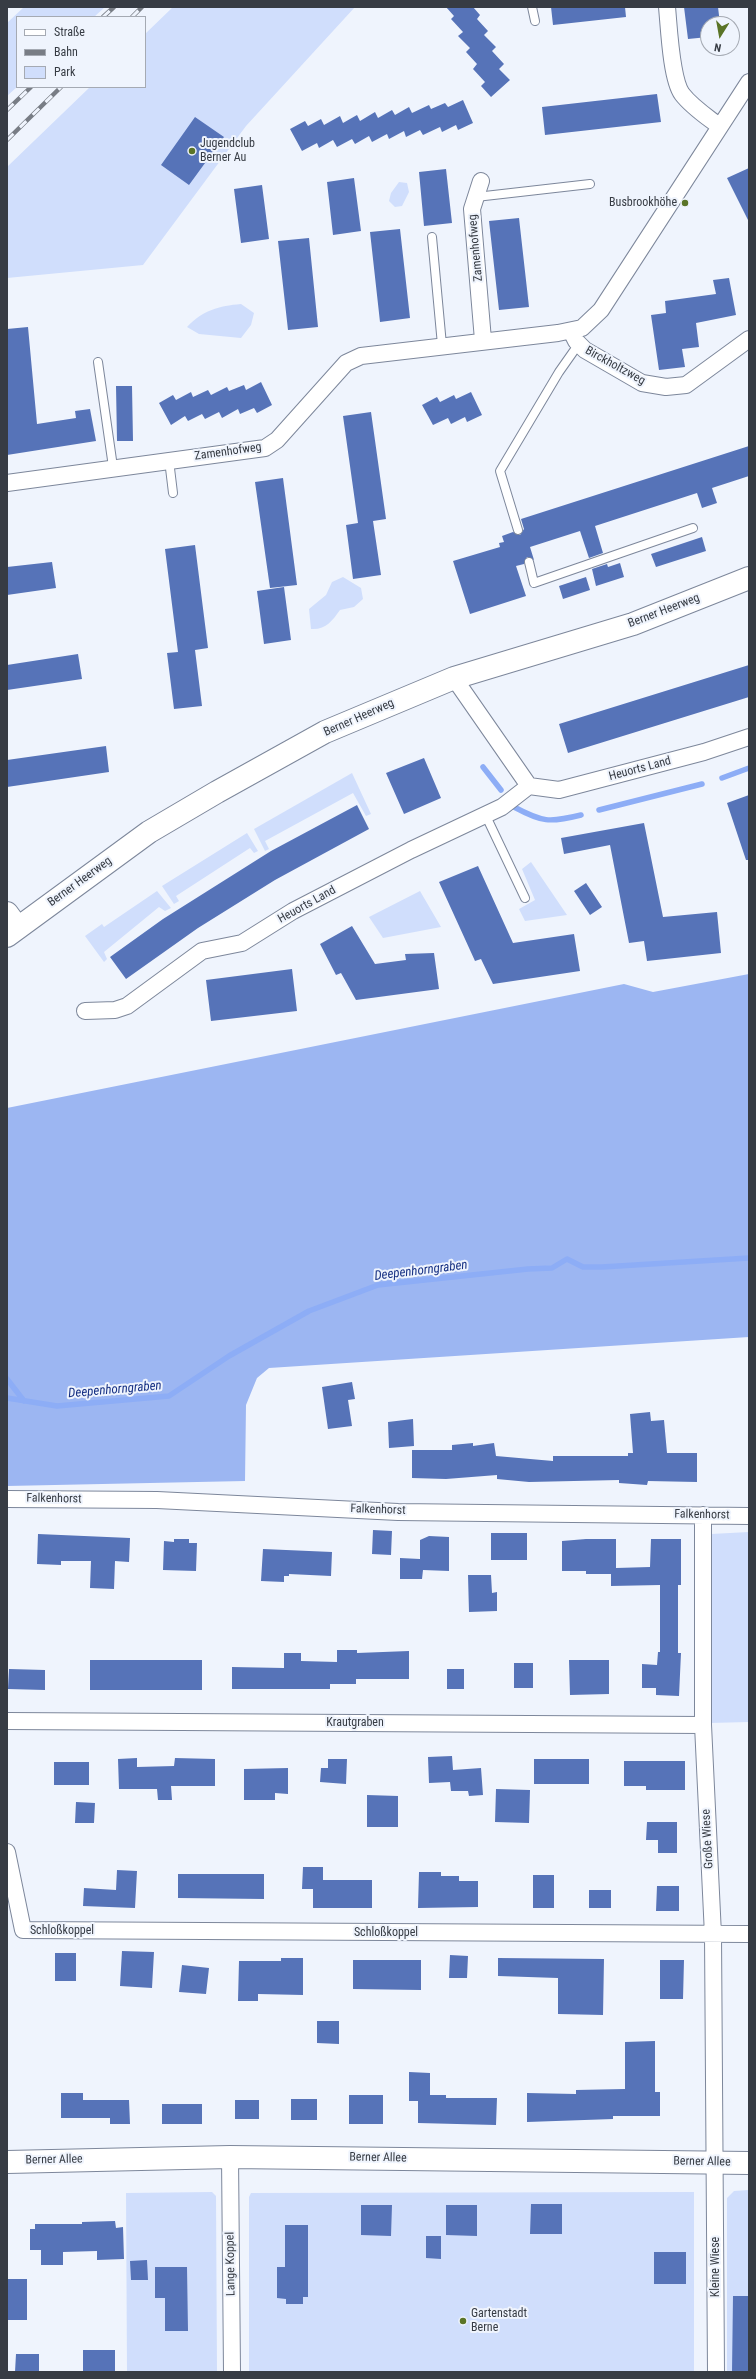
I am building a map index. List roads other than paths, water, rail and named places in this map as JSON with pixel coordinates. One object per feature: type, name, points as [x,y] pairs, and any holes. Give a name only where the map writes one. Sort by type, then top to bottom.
[{"type":"main road","name":"Berner Heerweg","points":[[11,925],[149,832],[325,732],[454,678],[633,624],[749,578]]},
{"type":"main road","name":"Berner Allee","points":[[7,2162],[230,2156],[749,2162]]},
{"type":"street","points":[[667,7],[676,79],[681,93],[695,108],[719,126]]},
{"type":"street","points":[[575,338],[601,310],[719,126],[749,82]]},
{"type":"street","name":"Zamenhofweg","points":[[481,181],[472,209],[483,340]]},
{"type":"street","name":"Birckholtzweg","points":[[575,338],[642,383],[666,387],[686,385],[749,339]]},
{"type":"street","name":"Zamenhofweg","points":[[7,483],[113,467],[265,448],[277,440],[346,363],[361,356],[483,340],[575,338]]},
{"type":"street","points":[[454,678],[529,786]]},
{"type":"street","name":"Heuorts Land","points":[[85,1011],[115,1010],[127,1006],[202,951],[242,942],[293,911],[411,850],[502,807],[529,786],[559,790],[704,752],[749,737]]},
{"type":"street","name":"Falkenhorst","points":[[7,1499],[157,1500],[398,1512],[749,1516]]},
{"type":"street","name":"Große Wiese","points":[[703,1515],[702,1725],[713,1935],[716,2162]]},
{"type":"street","name":"Krautgraben","points":[[7,1721],[702,1725]]},
{"type":"street","name":"Schloßkoppel","points":[[7,1852],[23,1930],[749,1934]]},
{"type":"street","name":"Lange Koppel","points":[[230,2156],[232,2372]]},
{"type":"street","name":"Kleine Wiese","points":[[716,2162],[716,2372]]},
{"type":"lane","points":[[532,7],[535,21]]},
{"type":"lane","points":[[476,197],[590,184]]},
{"type":"lane","points":[[432,237],[442,345]]},
{"type":"lane","points":[[518,530],[500,471],[559,372],[575,338]]},
{"type":"lane","points":[[98,362],[113,467]]},
{"type":"lane","points":[[169,460],[173,493]]},
{"type":"lane","points":[[528,562],[534,583],[693,528]]},
{"type":"lane","points":[[485,814],[525,898]]},
{"type":"waterway","points":[[483,767],[501,790]]},
{"type":"waterway","points":[[722,778],[749,768]]},
{"type":"waterway","points":[[599,810],[702,784]]},
{"type":"waterway","points":[[514,807],[532,816],[546,820],[581,815]]},
{"type":"waterway","name":"Deepenhorngraben","points":[[7,1398],[57,1406],[169,1396],[229,1356],[309,1311],[378,1285],[528,1269],[552,1268],[567,1259],[583,1267],[602,1267],[749,1258]]},
{"type":"waterway","name":"Deepenhorngraben","points":[[7,1379],[24,1401]]},
{"type":"railway","points":[[104,16],[114,7]]},
{"type":"railway","points":[[133,16],[142,7]]},
{"type":"railway","points":[[7,110],[30,88]]},
{"type":"railway","points":[[7,140],[60,88]]},
{"type":"place","name":"Jugendclub Berner Au","points":[[192,151]]},
{"type":"place","name":"Busbrookhöhe","points":[[685,203]]},
{"type":"place","name":"Gartenstadt Berne","points":[[463,2321]]}]
